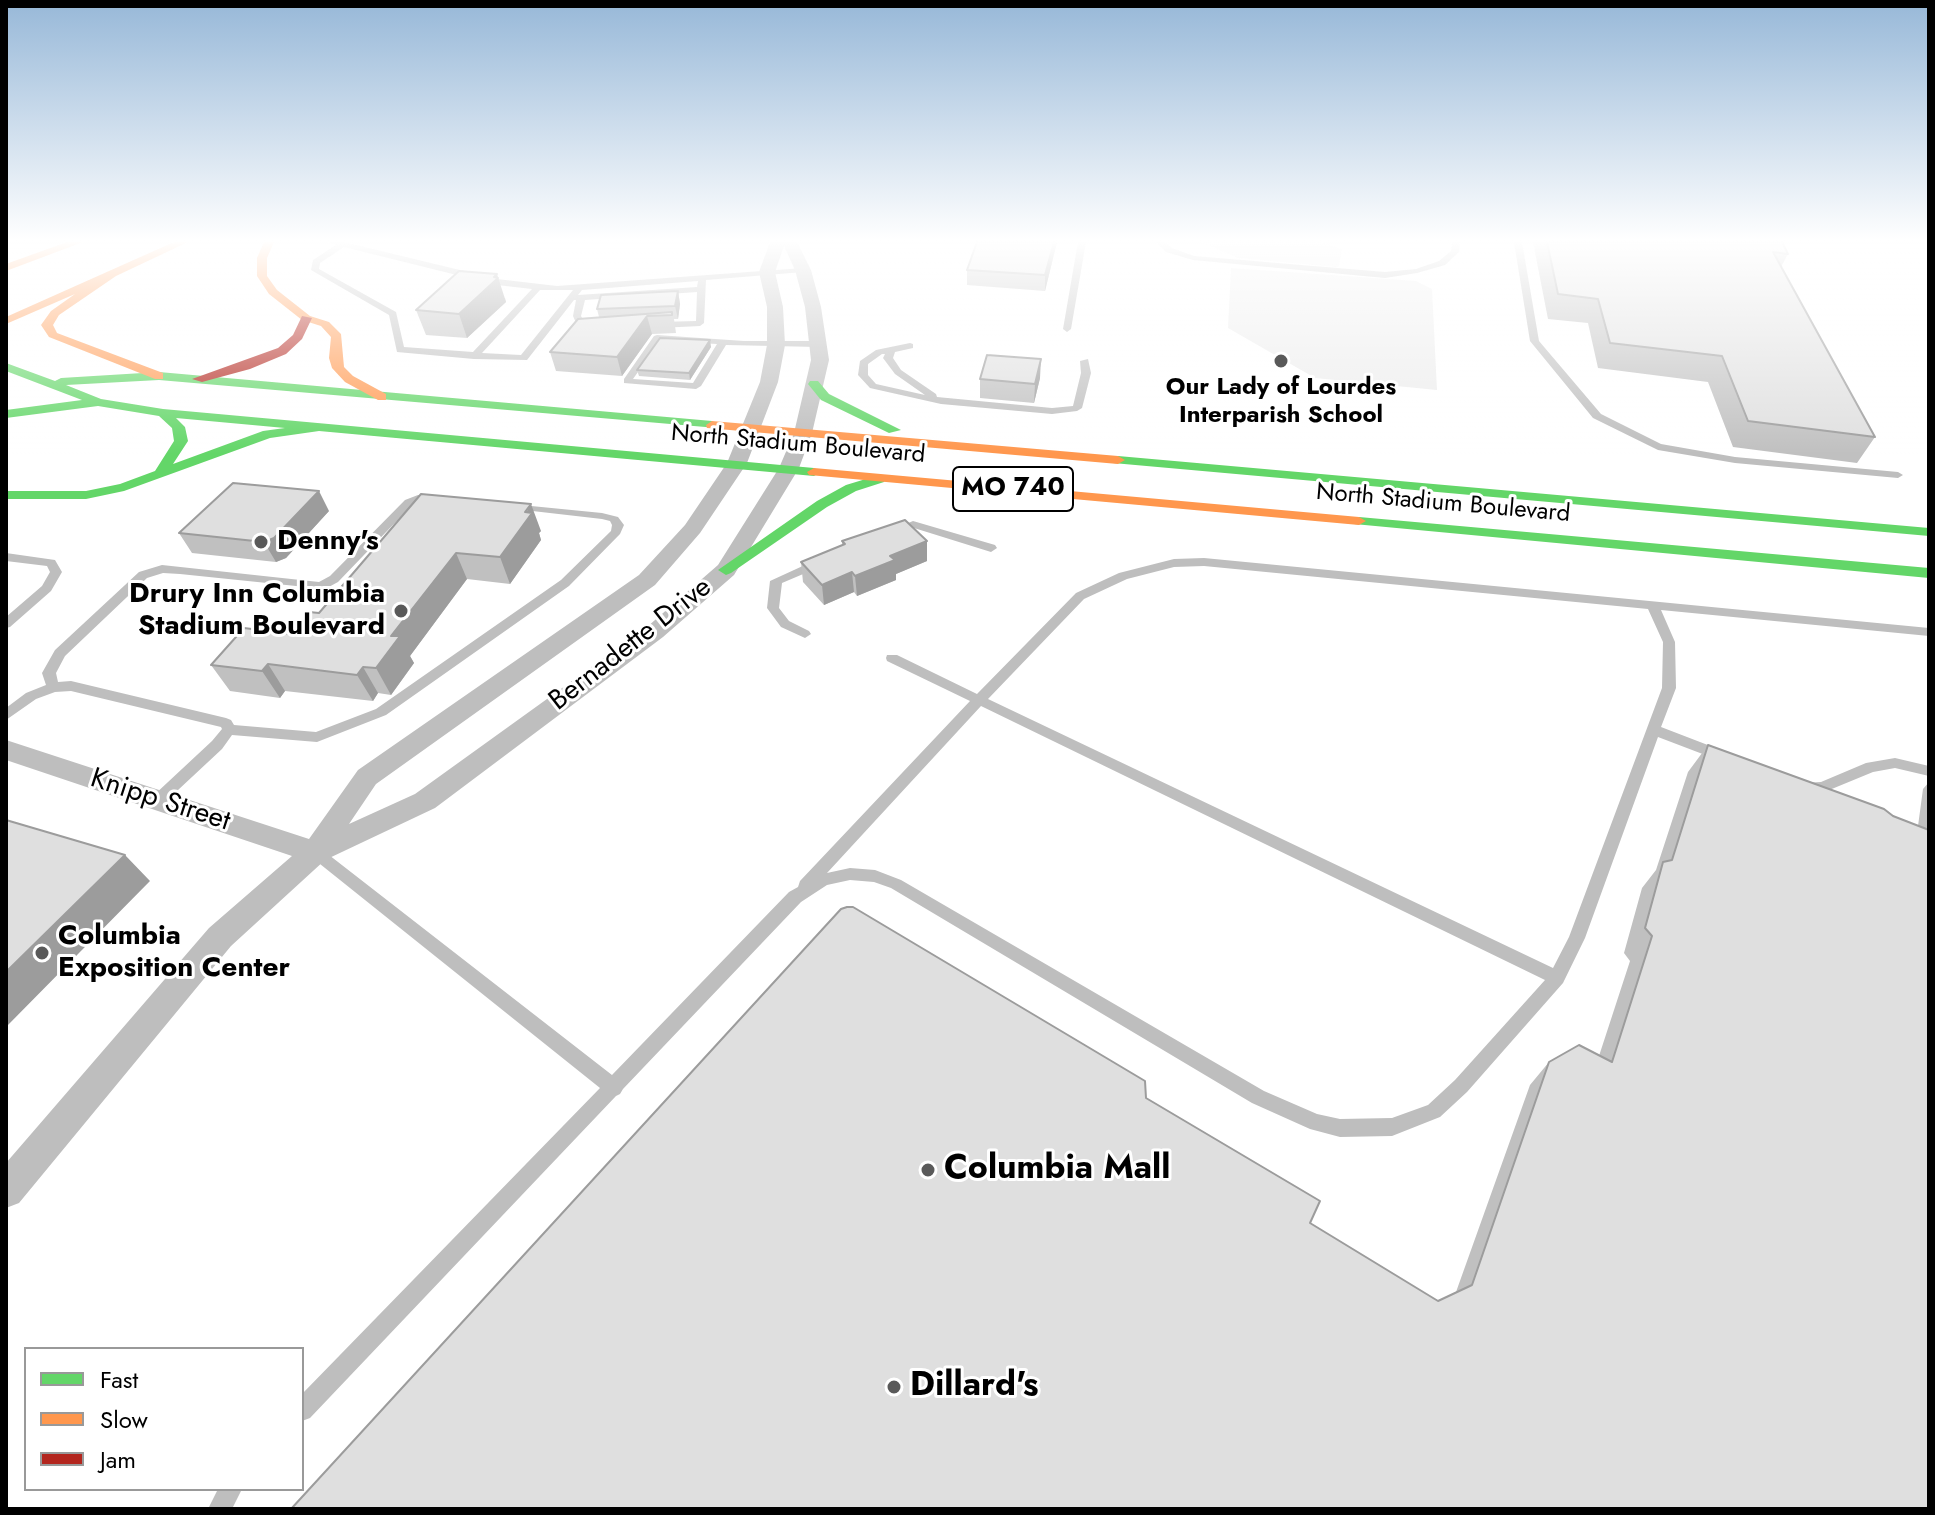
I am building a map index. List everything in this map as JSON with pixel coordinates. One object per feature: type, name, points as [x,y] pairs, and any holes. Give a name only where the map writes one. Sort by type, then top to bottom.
[{"type":"main road","points":[[6,321],[25,313]]},
{"type":"main road","points":[[55,313],[47,325],[53,335],[159,376]]},
{"type":"main road","points":[[299,313],[325,324],[337,336],[335,358],[338,368],[349,379],[382,397]]},
{"type":"main road","points":[[198,379],[246,366],[282,351],[298,337],[306,318]]},
{"type":"main road","name":"North Stadium Boulevard","points":[[6,367],[98,402],[163,413],[1929,573]]},
{"type":"main road","name":"North Stadium Boulevard","points":[[6,386],[159,376],[1929,532]]},
{"type":"main road","points":[[814,384],[825,397],[925,444]]},
{"type":"main road","points":[[6,414],[98,402]]},
{"type":"main road","points":[[160,474],[181,441],[178,427],[163,413]]},
{"type":"main road","points":[[6,495],[86,495],[160,474],[268,434],[315,428]]},
{"type":"main road","points":[[726,570],[795,521],[851,488],[888,477]]},
{"type":"street","name":"Bernadette Drive","points":[[6,1190],[220,937],[315,852],[367,777],[647,580],[693,529],[737,463],[753,429],[769,382],[776,345],[775,313]]},
{"type":"street","name":"Bernadette Drive","points":[[315,852],[425,801],[655,632],[726,570],[789,468],[803,433],[819,344],[812,313]]},
{"type":"street","name":"Knipp Street","points":[[6,750],[315,852]]},
{"type":"lane","points":[[391,313],[400,350],[524,358],[562,313]]},
{"type":"lane","points":[[474,356],[514,313]]},
{"type":"lane","points":[[577,313],[581,325],[604,328]]},
{"type":"lane","points":[[642,326],[700,323],[700,313]]},
{"type":"lane","points":[[1067,329],[1070,313]]},
{"type":"lane","points":[[1530,313],[1535,341],[1597,416],[1658,447],[1735,460],[1898,475]]},
{"type":"lane","points":[[723,342],[712,352],[696,386],[627,381],[642,368],[657,338],[776,345],[819,344]]},
{"type":"lane","points":[[910,346],[879,352],[863,363],[863,375],[873,386],[941,401],[1052,411],[1077,408],[1086,373],[1085,361]]},
{"type":"lane","points":[[891,350],[888,358],[898,372],[941,401]]},
{"type":"lane","points":[[53,687],[49,673],[60,653],[143,575],[162,569],[180,570],[321,586],[334,579],[409,502],[418,498],[447,499]]},
{"type":"lane","points":[[158,800],[229,730],[317,737],[381,712],[565,583],[616,532],[618,525],[614,519],[602,516],[494,504]]},
{"type":"lane","points":[[885,536],[913,524],[991,548]]},
{"type":"lane","points":[[6,557],[51,563],[56,572],[47,588],[6,624]]},
{"type":"lane","points":[[805,634],[785,624],[773,608],[776,581],[831,558]]},
{"type":"lane","points":[[304,1408],[614,1088],[1080,596],[1123,576],[1174,563],[1204,562],[1929,632]]},
{"type":"lane","points":[[795,897],[823,880],[850,874],[875,876],[896,884],[1258,1097],[1316,1123],[1340,1128],[1392,1127],[1434,1111],[1461,1086],[1557,978],[1577,938],[1669,688],[1669,642],[1653,606]]},
{"type":"lane","points":[[892,658],[1557,978]]},
{"type":"lane","points":[[6,715],[31,696],[53,687],[71,686],[214,718],[226,723],[229,730]]},
{"type":"lane","points":[[1654,730],[1734,761]]},
{"type":"lane","points":[[1794,784],[1822,788],[1871,767],[1895,763],[1929,771]]},
{"type":"lane","points":[[315,852],[614,1088]]},
{"type":"lane","points":[[219,1509],[230,1491]]},
{"type":"shaded area","points":[[1229,313],[1433,313],[1437,390],[1315,378],[1228,328]]},
{"type":"building","points":[[672,313],[647,316],[617,357],[550,352],[578,319]]},
{"type":"building","points":[[1602,313],[1806,313],[1875,437],[1748,421],[1722,356],[1610,343]]},
{"type":"building","points":[[660,338],[710,340],[689,373],[637,370]]},
{"type":"building","points":[[987,355],[1041,359],[1035,384],[980,379]]},
{"type":"building","points":[[233,483],[319,491],[274,538],[264,542],[179,533]]},
{"type":"building","points":[[421,494],[531,504],[525,512],[532,513],[500,557],[456,553],[391,636],[400,636],[376,668],[363,667],[357,675],[268,664],[262,671],[211,665],[244,628],[291,634],[309,612],[319,613]]},
{"type":"building","points":[[905,520],[927,541],[890,556],[895,560],[855,576],[852,572],[822,585],[801,562],[845,544],[842,541]]},
{"type":"building","name":"Columbia Mall","points":[[1708,745],[1884,809],[1893,816],[1929,830],[1929,1509],[291,1509],[841,909],[847,907],[853,907],[1145,1081],[1146,1098],[1320,1201],[1310,1223],[1438,1301],[1472,1285],[1549,1062],[1579,1045],[1612,1062],[1652,936],[1645,928],[1663,862],[1672,860]]},
{"type":"building","points":[[6,820],[125,855],[6,972]]},
{"type":"traffic: fast","points":[[6,367],[98,402],[163,413],[814,472]]},
{"type":"traffic: fast","points":[[61,382],[159,376],[712,425]]},
{"type":"traffic: fast","points":[[814,384],[825,397],[894,430]]},
{"type":"traffic: fast","points":[[6,414],[98,402]]},
{"type":"traffic: fast","points":[[160,474],[181,441],[178,427],[163,413]]},
{"type":"traffic: fast","points":[[6,495],[86,495],[124,487],[268,434],[315,428]]},
{"type":"traffic: fast","points":[[1118,460],[1929,532]]},
{"type":"traffic: fast","points":[[726,570],[822,504],[851,488],[879,479]]},
{"type":"traffic: fast","points":[[1359,521],[1929,573]]},
{"type":"traffic: slow","points":[[6,321],[25,313]]},
{"type":"traffic: slow","points":[[55,313],[47,325],[53,335],[159,376]]},
{"type":"traffic: slow","points":[[299,313],[325,324],[337,336],[335,358],[338,368],[349,379],[382,397]]},
{"type":"traffic: slow","points":[[712,425],[1118,460]]},
{"type":"traffic: slow","points":[[814,472],[1359,521]]},
{"type":"traffic: jam","points":[[198,379],[246,366],[282,351],[298,337],[306,318]]},
{"type":"place","name":"Our Lady of Lourdes Interparish School","points":[[1281,361]]},
{"type":"place","name":"Denny's","points":[[261,542]]},
{"type":"place","name":"Drury Inn Columbia Stadium Boulevard","points":[[401,611]]},
{"type":"place","name":"Columbia Exposition Center","points":[[42,953]]},
{"type":"place","name":"Columbia Mall","points":[[928,1170]]},
{"type":"place","name":"Dillard's","points":[[894,1387]]}]
